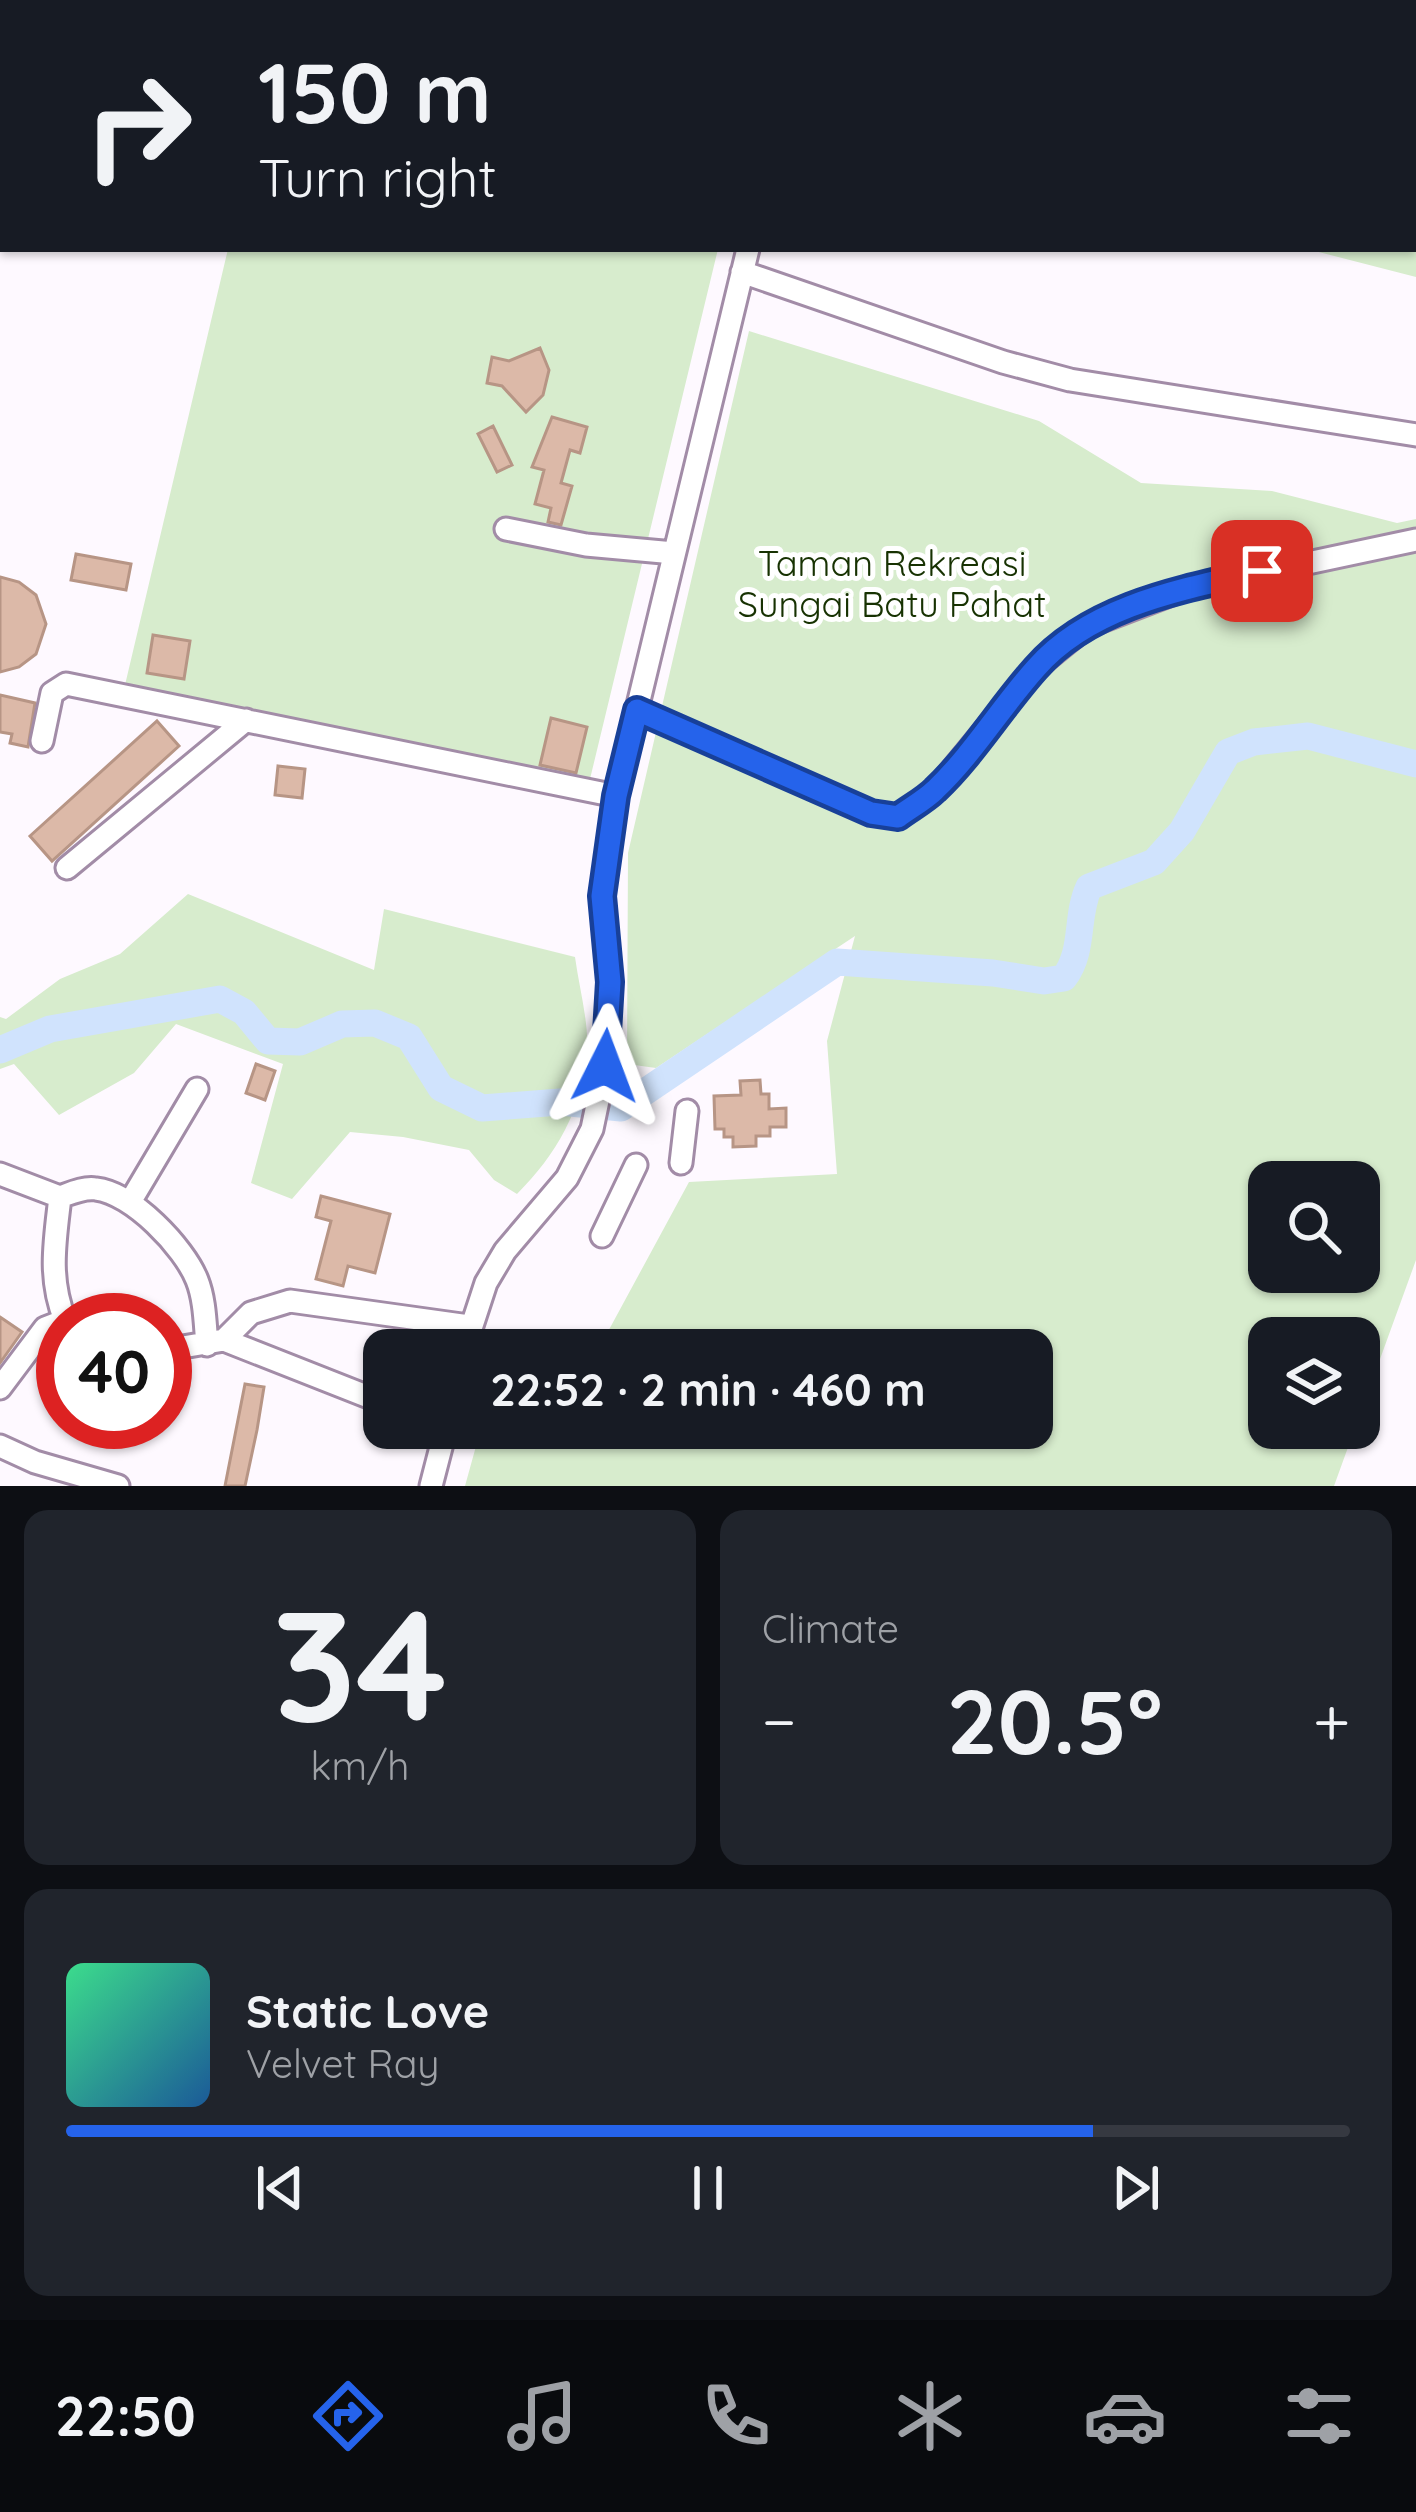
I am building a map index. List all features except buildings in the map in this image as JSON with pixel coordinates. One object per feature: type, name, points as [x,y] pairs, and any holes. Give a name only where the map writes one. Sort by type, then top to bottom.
[{"type":"street","points":[[469,1329],[505,1251],[567,1178],[592,1129],[605,1066],[610,982],[602,896],[616,796],[747,252]]},
{"type":"street","points":[[742,272],[1003,362],[1070,380],[1416,436]]},
{"type":"street","points":[[506,529],[586,545],[674,553]]},
{"type":"street","points":[[637,710],[871,813],[898,817],[934,791],[1036,667],[1086,627],[1185,589],[1416,540]]},
{"type":"street","points":[[42,741],[52,693],[66,684],[616,796]]},
{"type":"street","points":[[67,868],[247,720]]},
{"type":"street","points":[[130,1202],[197,1089]]},
{"type":"street","points":[[681,1163],[687,1111]]},
{"type":"street","points":[[602,1236],[636,1165]]},
{"type":"street","points":[[0,1174],[60,1197],[90,1187],[130,1202],[197,1278],[215,1342]]},
{"type":"street","points":[[55,1293],[52,1266],[60,1197]]},
{"type":"street","points":[[215,1342],[251,1312],[290,1301],[470,1326]]},
{"type":"street","points":[[0,1388],[36,1340]]},
{"type":"street","points":[[192,1344],[215,1342],[363,1395]]},
{"type":"street","points":[[0,1446],[35,1462],[118,1486]]},
{"type":"street","points":[[431,1486],[441,1449]]},
{"type":"green space","points":[[227,252],[717,252],[590,779],[125,685]]},
{"type":"green space","points":[[1319,252],[1416,252],[1416,277]]},
{"type":"green space","name":"Taman Rekreasi Sungai Batu Pahat","points":[[749,331],[1039,421],[1141,483],[1272,491],[1397,523],[1416,519],[1416,1260],[1380,1359],[1380,1317],[1248,1317],[1248,1449],[1347,1449],[1334,1486],[465,1486],[475,1449],[1053,1449],[1053,1329],[609,1329],[689,1182],[837,1174],[827,1041],[855,936],[656,1068],[627,1064],[628,853]]},
{"type":"green space","points":[[188,894],[374,970],[384,909],[575,957],[587,1029],[584,1073],[565,1130],[544,1163],[517,1194],[494,1180],[469,1150],[350,1132],[292,1199],[251,1183],[283,1064],[176,1024],[134,1073],[59,1115],[14,1064],[0,1069],[0,1017],[6,1019],[60,979],[120,954]]},
{"type":"waterway","points":[[0,1050],[50,1029],[220,999],[244,1012],[268,1041],[300,1042],[342,1024],[375,1023],[409,1037],[441,1088],[482,1108],[560,1102],[621,1108],[837,962],[1044,981],[1064,978],[1075,956],[1089,887],[1154,862],[1182,831],[1228,752],[1254,742],[1308,736],[1416,764]]},
{"type":"route","points":[[605,1066],[610,982],[602,896],[616,796],[637,710],[871,813],[898,817],[934,791],[1036,667],[1073,635],[1112,615],[1185,589],[1262,571]]}]
